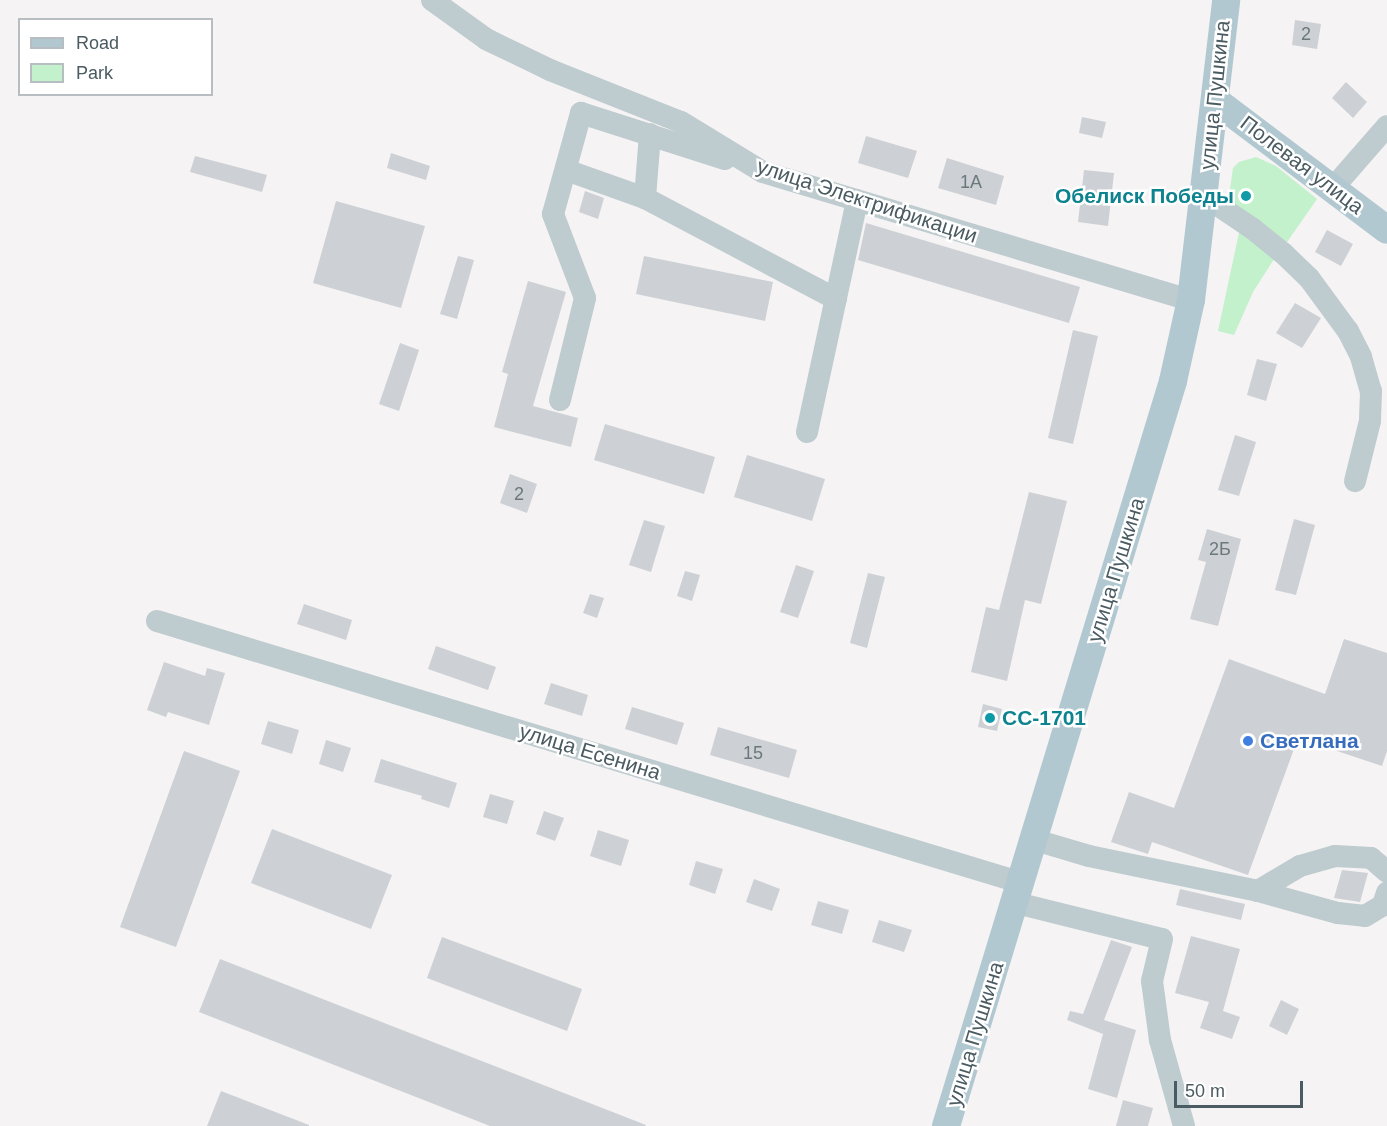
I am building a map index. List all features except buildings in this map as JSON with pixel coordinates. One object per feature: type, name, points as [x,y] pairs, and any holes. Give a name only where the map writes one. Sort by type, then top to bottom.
[{"type":"main road","name":"улица Пушкина","points":[[946,1126],[1019,893],[1173,381],[1191,300],[1226,0]]},
{"type":"main road","name":"Полевая улица","points":[[1216,101],[1387,230]]},
{"type":"street","name":"улица Электрификации","points":[[432,0],[486,39],[550,70],[681,122],[763,172],[1191,300]]},
{"type":"street","points":[[560,400],[585,298],[553,214],[581,113],[763,172]]},
{"type":"street","points":[[1333,188],[1387,126]]},
{"type":"street","points":[[645,198],[650,134]]},
{"type":"street","points":[[566,170],[645,198],[836,299]]},
{"type":"street","points":[[1204,196],[1253,229],[1309,278],[1328,301],[1361,357],[1371,391],[1370,421],[1354,481]]},
{"type":"street","points":[[807,432],[857,200]]},
{"type":"street","name":"улица Есенина","points":[[157,621],[1162,939],[1152,981],[1160,1040],[1184,1126]]},
{"type":"street","points":[[1035,840],[1106,860],[1258,891],[1338,913],[1365,916],[1383,904],[1387,893]]},
{"type":"street","points":[[1258,891],[1300,866],[1335,856],[1371,858],[1387,872]]},
{"type":"green space","points":[[1256,157],[1276,166],[1317,199],[1285,245],[1228,204],[1233,168],[1239,162]]},
{"type":"green space","points":[[1240,228],[1276,256],[1253,292],[1234,335],[1218,331]]},
{"type":"place","name":"Обелиск Победы","points":[[1246,196]]},
{"type":"place","name":"СС-1701","points":[[990,718]]},
{"type":"place","name":"Светлана","points":[[1248,741]]}]
